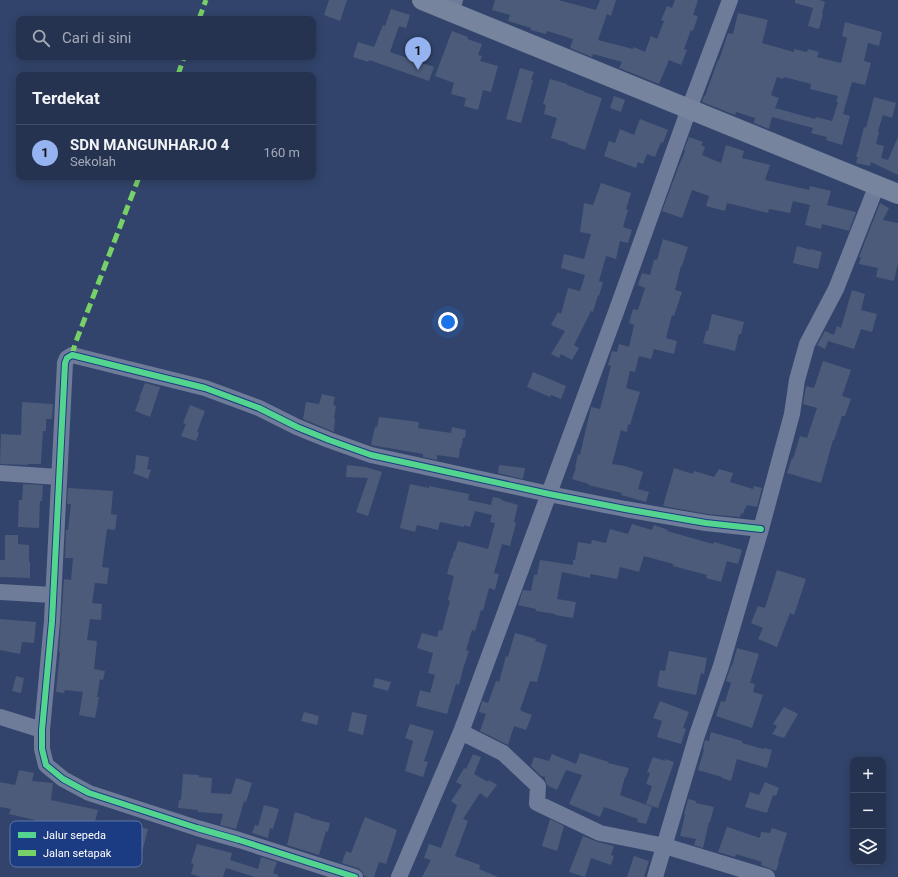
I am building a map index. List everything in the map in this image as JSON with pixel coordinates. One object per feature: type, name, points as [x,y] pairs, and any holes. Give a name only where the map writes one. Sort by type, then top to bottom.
[{"type":"main road","points":[[422,0],[453,6],[689,109],[898,194]]},
{"type":"street","points":[[399,877],[461,732],[730,0]]},
{"type":"street","points":[[655,877],[697,736],[721,666],[761,529],[792,414],[797,380],[807,344],[836,290],[877,185]]},
{"type":"street","points":[[354,877],[89,793],[64,779],[46,765],[42,749],[42,730],[52,621],[52,595],[64,363],[67,358],[72,355],[205,388],[259,408],[297,427],[372,455],[549,494],[706,523],[761,529]]},
{"type":"street","points":[[0,474],[58,477]]},
{"type":"street","points":[[0,592],[52,595]]},
{"type":"street","points":[[0,717],[42,730]]},
{"type":"street","points":[[461,732],[504,753],[538,786],[537,803],[600,834],[665,846],[767,877]]},
{"type":"building","points":[[329,0],[347,0],[340,21],[324,15]]},
{"type":"building","points":[[495,0],[558,0],[596,10],[600,0],[616,0],[611,16],[607,14],[598,40],[633,49],[634,47],[645,52],[651,36],[657,39],[664,21],[661,20],[667,6],[672,8],[675,0],[698,0],[693,15],[698,16],[693,31],[691,30],[684,49],[687,50],[681,65],[669,60],[659,84],[619,68],[622,62],[593,54],[592,57],[570,48],[573,39],[547,31],[546,34],[531,30],[531,28],[508,21],[510,15],[492,10]]},
{"type":"building","points":[[795,0],[819,0],[825,2],[819,29],[808,26],[813,8],[795,3]]},
{"type":"building","points":[[391,9],[410,15],[406,28],[399,26],[390,52],[434,67],[429,81],[369,60],[368,62],[353,57],[358,42],[374,47],[383,25],[385,26]]},
{"type":"building","points":[[738,13],[768,20],[762,43],[794,52],[794,49],[807,52],[808,49],[819,52],[817,57],[841,63],[847,38],[842,36],[845,22],[882,32],[879,46],[868,43],[864,61],[871,63],[865,85],[852,82],[843,114],[850,116],[842,145],[826,140],[827,137],[811,133],[813,128],[772,117],[769,129],[754,123],[755,118],[736,112],[735,115],[702,102],[728,33],[733,34]],"holes":[[[777,77],[783,79],[784,77],[811,84],[810,89],[838,96],[836,102],[838,102],[832,121],[816,117],[815,119],[775,108],[779,98],[771,95]]]},
{"type":"building","points":[[452,31],[468,37],[467,39],[482,44],[478,55],[482,56],[480,61],[498,66],[491,92],[483,90],[478,110],[464,106],[466,98],[451,94],[454,83],[435,76]]},
{"type":"building","points":[[520,68],[534,72],[521,123],[506,119]]},
{"type":"building","points":[[550,79],[602,98],[585,150],[551,138],[557,118],[544,114],[546,105],[543,104]]},
{"type":"building","points":[[614,96],[625,100],[621,112],[610,108]]},
{"type":"building","points":[[874,97],[896,103],[892,118],[883,115],[876,144],[884,146],[881,158],[888,160],[898,137],[898,175],[871,162],[870,166],[856,163],[858,157],[856,157],[864,127],[866,128]]},
{"type":"building","points":[[640,119],[668,130],[655,157],[647,154],[643,164],[638,162],[636,168],[604,156],[609,141],[615,143],[620,129],[634,135]]},
{"type":"building","points":[[689,137],[703,142],[701,145],[705,147],[702,155],[721,163],[726,145],[744,151],[742,158],[770,165],[765,180],[809,190],[810,186],[831,191],[827,205],[856,212],[849,231],[822,224],[821,229],[805,225],[810,205],[793,201],[790,213],[769,209],[768,213],[727,203],[725,211],[706,206],[709,196],[692,190],[682,218],[662,211]]},
{"type":"building","points":[[601,183],[631,193],[626,209],[628,210],[623,227],[632,230],[628,243],[620,241],[616,259],[606,256],[599,281],[603,282],[599,296],[598,295],[593,312],[591,311],[574,345],[579,348],[572,360],[561,354],[559,358],[551,354],[565,331],[551,325],[558,312],[561,314],[568,288],[580,291],[585,275],[561,268],[564,254],[584,259],[591,234],[580,232],[584,203],[593,205]]},
{"type":"building","points":[[880,203],[889,208],[883,220],[898,223],[898,263],[894,281],[876,277],[878,268],[859,264],[861,257],[859,257]]},
{"type":"building","points":[[663,239],[688,247],[681,266],[675,290],[682,292],[674,316],[672,315],[666,338],[677,341],[674,354],[654,349],[651,359],[639,356],[635,372],[630,371],[626,388],[640,392],[630,425],[628,424],[627,432],[621,430],[612,464],[625,466],[643,472],[638,489],[649,492],[646,502],[621,495],[622,493],[588,485],[589,484],[572,479],[576,468],[578,454],[580,455],[591,407],[600,409],[611,366],[608,365],[612,351],[617,352],[619,344],[629,347],[634,325],[629,323],[633,309],[638,310],[645,288],[638,285],[642,273],[650,275],[654,260],[657,260]]},
{"type":"building","points":[[797,246],[822,252],[818,269],[793,263]]},
{"type":"building","points":[[852,290],[865,294],[861,310],[877,314],[872,332],[861,329],[854,349],[828,341],[825,349],[817,345],[825,331],[834,335],[837,326],[841,328]]},
{"type":"building","points":[[712,314],[744,322],[741,334],[739,334],[735,351],[703,343],[706,331],[708,331]]},
{"type":"building","points":[[823,361],[851,370],[842,396],[851,399],[845,416],[842,416],[833,440],[821,483],[787,473],[800,436],[807,438],[817,408],[803,404],[806,386],[814,388]]},
{"type":"building","points":[[533,372],[566,386],[561,399],[551,395],[550,397],[527,387]]},
{"type":"building","points":[[145,383],[160,387],[150,417],[135,411]]},
{"type":"building","points":[[322,394],[335,397],[333,405],[336,406],[334,432],[303,419],[306,402],[319,404]]},
{"type":"building","points":[[22,402],[53,404],[52,419],[46,419],[46,431],[43,431],[41,464],[0,464],[1,434],[21,435]]},
{"type":"building","points":[[190,405],[205,411],[197,432],[199,433],[196,441],[181,436],[186,424],[183,423]]},
{"type":"building","points":[[379,417],[419,422],[418,428],[451,433],[452,427],[466,430],[465,438],[463,438],[460,448],[459,458],[437,455],[437,460],[423,457],[423,454],[371,445]]},
{"type":"building","points":[[136,455],[149,457],[147,469],[151,470],[148,479],[133,473]]},
{"type":"building","points":[[347,465],[365,467],[382,472],[368,516],[356,512],[368,478],[346,477]]},
{"type":"building","points":[[499,465],[525,468],[523,479],[498,473]]},
{"type":"building","points":[[674,468],[693,474],[694,471],[714,477],[719,469],[733,473],[730,482],[753,489],[754,486],[762,488],[757,507],[747,505],[740,517],[707,514],[663,506]]},
{"type":"building","points":[[23,484],[43,485],[42,501],[40,501],[39,528],[18,527],[19,500],[22,500]]},
{"type":"building","points":[[410,484],[429,488],[429,486],[469,494],[468,500],[491,505],[493,497],[518,505],[514,522],[516,523],[510,546],[502,544],[494,573],[499,574],[495,590],[489,588],[483,611],[481,610],[475,631],[472,630],[466,650],[469,651],[459,685],[456,684],[447,714],[416,706],[420,690],[430,693],[435,675],[428,673],[433,653],[417,648],[422,633],[437,637],[439,630],[442,631],[450,601],[448,600],[454,576],[447,574],[458,541],[488,549],[495,523],[490,522],[492,515],[475,511],[470,527],[440,522],[438,530],[417,525],[415,532],[400,528]]},
{"type":"building","points":[[68,488],[113,491],[111,514],[117,515],[115,530],[107,529],[102,567],[109,568],[107,584],[95,583],[92,603],[102,604],[101,620],[90,619],[87,640],[97,641],[94,669],[105,671],[103,680],[100,679],[97,697],[99,697],[95,718],[79,715],[83,692],[65,690],[64,693],[56,692],[64,579],[71,580],[73,558],[65,558],[66,530],[68,530],[71,504],[67,504]]},
{"type":"building","points":[[632,524],[652,530],[654,525],[668,530],[667,531],[713,544],[714,542],[742,550],[738,564],[727,561],[721,582],[706,578],[707,575],[673,566],[673,564],[644,556],[639,572],[620,567],[617,579],[590,574],[590,578],[562,572],[557,599],[576,602],[573,618],[536,611],[536,609],[518,605],[523,590],[531,591],[534,575],[537,575],[540,560],[573,565],[578,542],[591,544],[592,540],[606,543],[610,529],[628,534]]},
{"type":"building","points":[[5,535],[18,535],[18,544],[29,545],[30,578],[0,577],[0,560],[5,560]]},
{"type":"building","points":[[777,570],[806,579],[794,615],[790,613],[777,647],[758,639],[763,628],[751,623],[758,606],[765,608]]},
{"type":"building","points":[[0,619],[36,622],[34,643],[22,642],[20,654],[0,650]]},
{"type":"building","points":[[515,633],[536,639],[535,641],[547,645],[537,682],[530,681],[520,710],[532,715],[526,730],[514,726],[508,745],[480,731],[486,714],[479,712],[482,701],[488,703],[496,681],[499,682],[506,656],[508,657]]},
{"type":"building","points":[[737,648],[759,654],[750,683],[755,684],[753,692],[763,695],[752,728],[716,716],[721,701],[725,702],[731,683],[726,681]]},
{"type":"building","points":[[669,651],[707,658],[704,674],[701,673],[696,695],[657,686],[660,670],[665,671]]},
{"type":"building","points":[[16,676],[24,678],[21,693],[12,691]]},
{"type":"building","points":[[375,678],[391,682],[388,691],[373,687]]},
{"type":"building","points":[[660,701],[689,712],[683,728],[686,729],[681,744],[657,737],[662,721],[653,718]]},
{"type":"building","points":[[784,707],[798,714],[784,738],[772,734],[777,726],[773,724]]},
{"type":"building","points":[[304,712],[319,716],[317,725],[301,721]]},
{"type":"building","points":[[352,712],[367,715],[363,735],[348,731]]},
{"type":"building","points":[[410,724],[434,731],[424,761],[428,762],[423,777],[405,771],[413,741],[405,738]]},
{"type":"building","points":[[711,732],[742,741],[742,743],[772,750],[767,768],[737,759],[731,781],[698,770],[704,750],[705,740],[709,741]]},
{"type":"building","points":[[580,753],[609,762],[608,763],[629,768],[620,795],[652,807],[646,824],[637,822],[638,819],[604,807],[600,817],[569,804],[582,775],[566,770],[557,790],[547,785],[545,777],[541,776],[531,766],[534,757],[549,761],[552,754],[576,764]]},
{"type":"building","points":[[473,754],[481,757],[474,774],[497,785],[487,798],[480,793],[463,819],[468,821],[455,856],[480,865],[479,869],[498,877],[422,877],[431,860],[424,858],[429,844],[441,848],[457,805],[451,801],[462,785],[456,782],[464,768],[466,769]]},
{"type":"building","points":[[653,757],[674,762],[658,808],[646,804],[652,786],[646,784],[650,773],[647,772]]},
{"type":"building","points":[[19,770],[34,773],[32,781],[53,783],[51,800],[98,810],[95,821],[35,821],[9,814],[11,809],[0,807],[0,782],[15,785]]},
{"type":"building","points":[[183,774],[212,778],[211,793],[231,794],[236,778],[252,783],[246,802],[244,801],[236,829],[220,825],[223,814],[198,812],[198,810],[178,808],[179,800],[181,800]]},
{"type":"building","points":[[765,782],[779,788],[776,796],[773,795],[767,813],[745,807],[750,792],[759,795]]},
{"type":"building","points":[[688,799],[696,801],[696,803],[714,807],[703,848],[694,845],[696,839],[680,836]]},
{"type":"building","points":[[264,805],[279,809],[273,829],[270,828],[268,838],[252,833],[255,825],[258,826]]},
{"type":"building","points":[[295,812],[311,817],[310,818],[330,823],[319,855],[287,845]]},
{"type":"building","points":[[365,817],[397,830],[386,864],[379,862],[374,877],[364,876],[362,871],[358,868],[342,863],[346,851],[351,853]]},
{"type":"building","points":[[550,819],[564,826],[557,851],[542,846]]},
{"type":"building","points":[[727,827],[760,838],[761,832],[770,833],[772,828],[787,833],[776,871],[761,865],[762,862],[736,854],[735,857],[718,852]]},
{"type":"building","points":[[142,828],[148,829],[142,852]]},
{"type":"building","points":[[583,836],[614,846],[611,855],[614,856],[611,865],[591,858],[585,877],[569,872]]},
{"type":"building","points":[[197,844],[232,853],[230,860],[258,869],[261,857],[277,862],[273,873],[278,875],[278,877],[255,877],[226,868],[223,877],[201,877],[191,874],[194,864],[191,863]]},
{"type":"building","points":[[634,856],[649,861],[644,877],[627,877]]},
{"type":"marked path","points":[[200,16],[206,0]]},
{"type":"marked path","points":[[179,72],[183,60]]},
{"type":"marked path","points":[[72,355],[138,180]]},
{"type":"cycle path","points":[[355,877],[89,793],[63,779],[46,765],[42,749],[42,730],[52,621],[65,363],[67,358],[72,355],[205,388],[259,408],[297,427],[329,440],[371,455],[625,509],[706,523],[761,529]]},
{"type":"place","name":"SDN MANGUNHARJO 4","points":[[418,70]]}]
